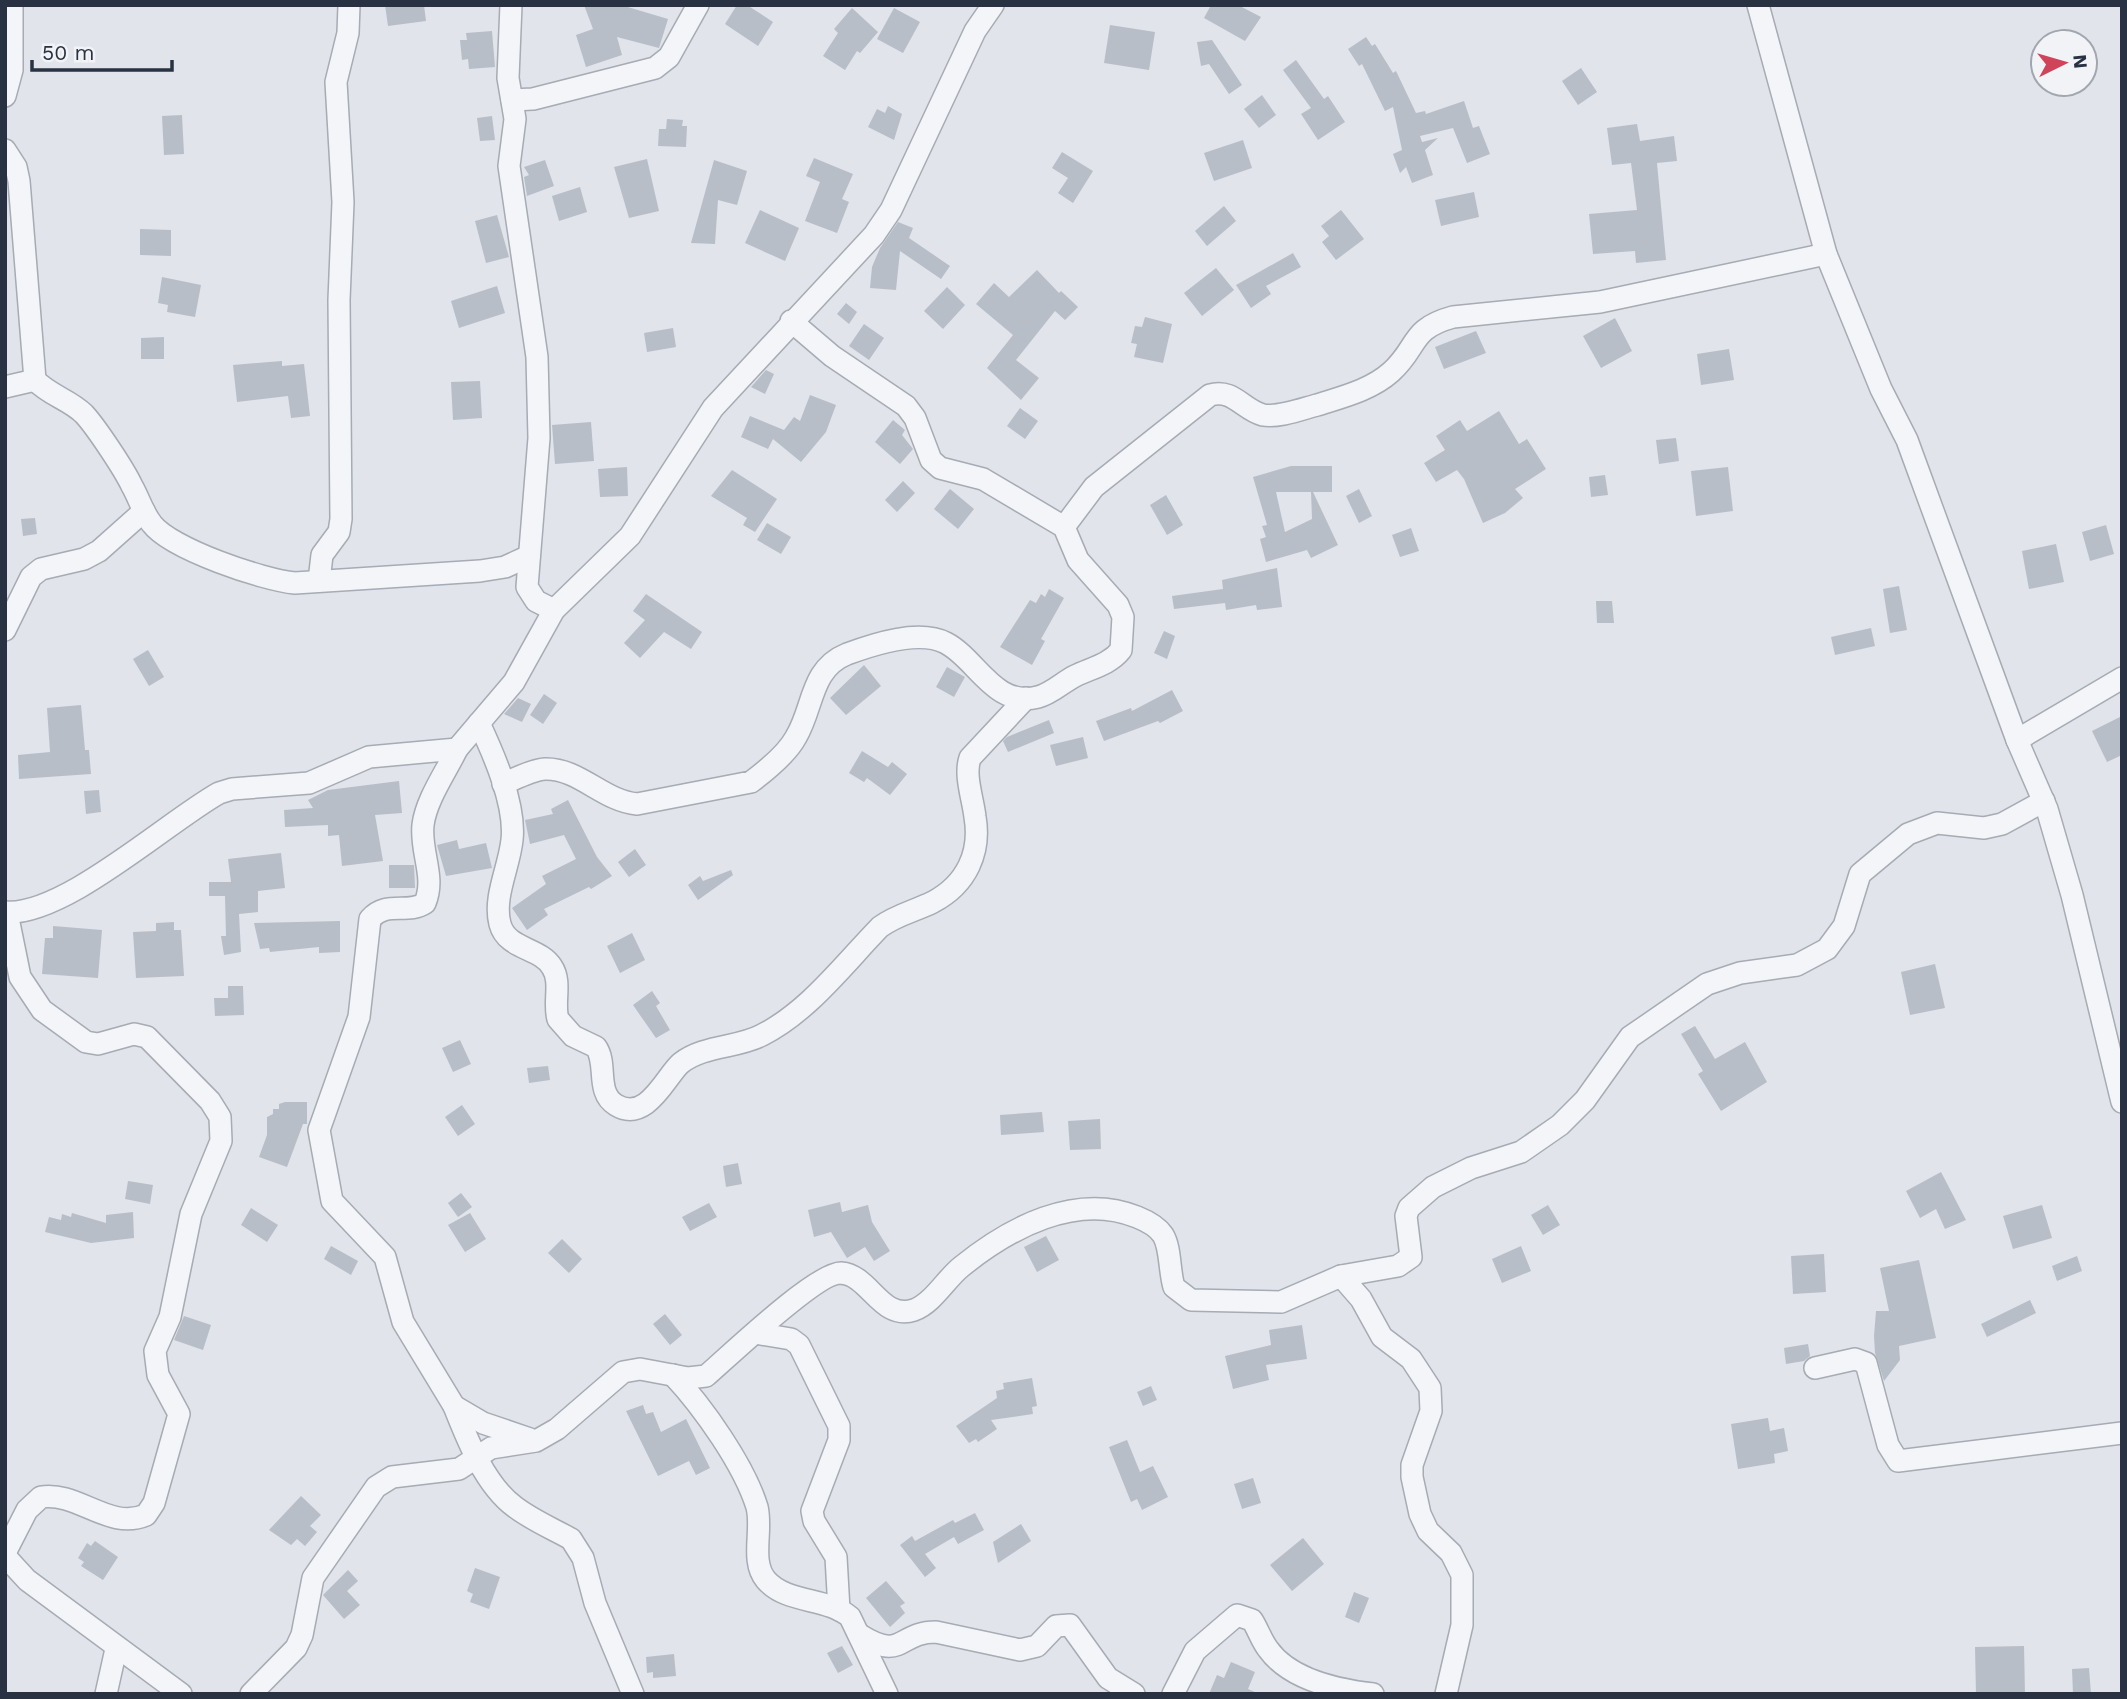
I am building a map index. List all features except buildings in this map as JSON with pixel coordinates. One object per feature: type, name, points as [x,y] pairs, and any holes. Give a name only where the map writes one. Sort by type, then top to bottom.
[{"type":"street","points":[[5,96],[12,70],[12,5]]},
{"type":"street","points":[[319,581],[322,555],[339,532],[341,519],[339,300],[343,202],[336,82],[348,33],[349,5]]},
{"type":"street","points":[[511,5],[508,78],[515,119],[509,166],[537,357],[539,438],[529,556],[530,594],[554,610]]},
{"type":"street","points":[[512,100],[534,99],[655,68],[670,57],[698,5]]},
{"type":"street","points":[[633,1694],[595,1602],[578,1547],[571,1539],[515,1507],[501,1494],[478,1458],[454,1406],[402,1322],[385,1257],[332,1201],[319,1130],[359,1017],[370,919],[386,908],[418,908],[425,903],[430,881],[423,827],[426,814],[457,749],[514,682],[554,610],[630,536],[694,432],[791,321],[874,235],[891,210],[975,31],[993,5]]},
{"type":"street","points":[[1758,5],[1826,254],[1881,388],[1907,440],[2017,740],[2044,801],[2072,895],[2122,1102]]},
{"type":"street","points":[[5,150],[16,167],[19,181],[35,380],[51,394],[83,413],[127,477],[144,511],[162,535],[185,547],[279,581],[480,571],[505,567],[529,556]]},
{"type":"street","points":[[1064,527],[1094,487],[1210,395],[1223,393],[1235,397],[1261,414],[1290,411],[1367,388],[1391,372],[1421,331],[1442,320],[1600,302],[1826,254]]},
{"type":"street","points":[[503,784],[542,769],[557,770],[572,774],[621,802],[637,804],[751,782],[766,771],[796,738],[815,681],[829,666],[849,653],[914,637],[947,643],[993,687],[1026,698],[1039,697],[1074,676],[1107,663],[1121,650],[1123,617],[1118,606],[1078,560],[1064,527],[983,479],[940,468],[931,460],[915,418],[906,406],[832,356],[791,321]]},
{"type":"street","points":[[5,387],[35,380]]},
{"type":"street","points":[[5,630],[31,577],[41,569],[84,559],[99,551],[144,511]]},
{"type":"street","points":[[2017,740],[2122,678]]},
{"type":"street","points":[[479,723],[503,784],[513,839],[499,904],[503,932],[510,941],[551,965],[556,978],[558,1019],[573,1036],[596,1047],[603,1062],[603,1086],[606,1095],[615,1105],[629,1107],[658,1095],[681,1063],[760,1037],[775,1028],[824,985],[880,927],[889,920],[933,902],[951,888],[972,864],[977,851],[978,833],[968,771],[970,758],[1026,698]]},
{"type":"street","points":[[181,1694],[27,1580],[5,1555],[27,1510],[41,1497],[60,1497],[123,1521],[146,1515],[154,1503],[179,1414],[158,1375],[155,1350],[170,1317],[191,1214],[221,1141],[220,1117],[211,1101],[157,1044],[135,1034],[98,1044],[86,1042],[42,1010],[20,977],[6,912],[46,903],[110,869],[219,793],[309,783],[369,757],[449,752],[457,749]]},
{"type":"street","points":[[251,1694],[296,1648],[302,1635],[313,1578],[376,1487],[392,1477],[458,1469],[500,1446],[536,1441],[557,1429],[623,1372],[640,1369],[688,1378],[706,1376],[806,1291],[841,1273],[855,1279],[896,1311],[922,1306],[967,1262],[1041,1217],[1067,1212],[1115,1209],[1154,1226],[1165,1238],[1174,1287],[1191,1300],[1281,1302],[1341,1276],[1390,1269],[1406,1263],[1412,1251],[1406,1216],[1420,1198],[1471,1168],[1521,1152],[1560,1125],[1585,1100],[1630,1037],[1707,984],[1740,972],[1797,965],[1826,949],[1844,926],[1860,874],[1908,834],[1937,823],[1984,828],[2002,824],[2044,801]]},
{"type":"street","points":[[1341,1276],[1361,1299],[1382,1337],[1411,1359],[1430,1388],[1431,1411],[1412,1465],[1412,1477],[1420,1514],[1429,1531],[1451,1553],[1461,1575],[1462,1625],[1446,1694]]},
{"type":"street","points":[[755,1333],[791,1339],[800,1345],[839,1426],[839,1440],[812,1511],[836,1558],[839,1610]]},
{"type":"street","points":[[1815,1368],[1855,1359],[1866,1363],[1888,1445],[1894,1459],[1898,1461],[2122,1433]]},
{"type":"street","points":[[673,1375],[701,1407],[751,1492],[759,1519],[758,1561],[767,1581],[794,1595],[839,1610],[850,1617],[887,1694]]},
{"type":"street","points":[[454,1406],[483,1423],[536,1441]]},
{"type":"street","points":[[1173,1694],[1195,1651],[1237,1615],[1252,1620],[1270,1652],[1291,1670],[1339,1689],[1373,1694]]},
{"type":"street","points":[[860,1634],[883,1648],[894,1647],[929,1632],[1020,1650],[1037,1646],[1056,1626],[1070,1625],[1108,1678],[1134,1694]]},
{"type":"street","points":[[106,1694],[116,1648]]}]
